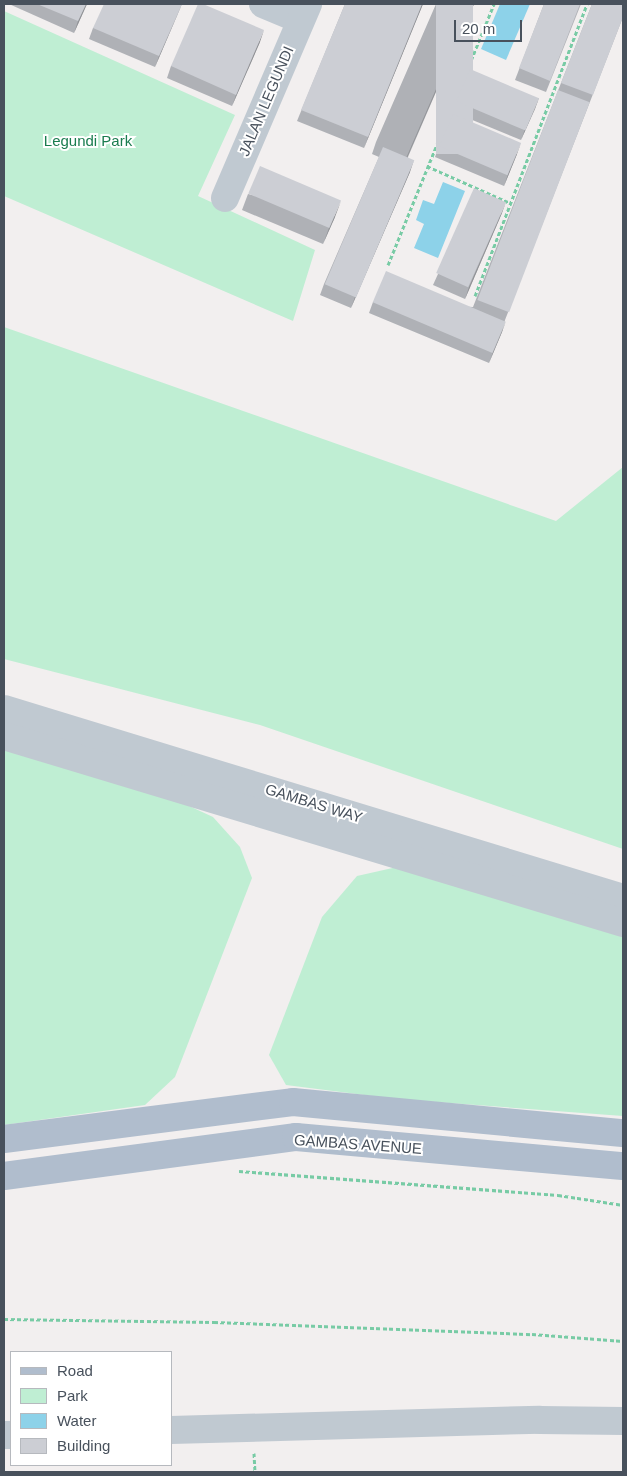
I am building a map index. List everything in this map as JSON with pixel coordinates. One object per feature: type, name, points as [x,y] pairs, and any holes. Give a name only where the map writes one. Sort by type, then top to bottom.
[{"type":"main road","points":[[4,1139],[293,1102],[623,1134]]},
{"type":"main road","name":"GAMBAS AVENUE","points":[[4,1176],[296,1137],[623,1166]]},
{"type":"street","points":[[263,4],[304,12]]},
{"type":"street","name":"JALAN LEGUNDI","points":[[225,198],[304,12]]},
{"type":"street","name":"GAMBAS WAY","points":[[4,709],[623,898]]},
{"type":"street","name":"GAMBAS WAY","points":[[4,736],[623,923]]},
{"type":"street","points":[[172,1430],[540,1420],[623,1421]]},
{"type":"path","points":[[388,265],[494,4]]},
{"type":"path","points":[[475,296],[587,4]]},
{"type":"path","points":[[427,166],[510,203]]},
{"type":"path","points":[[229,1171],[558,1196],[623,1205]]},
{"type":"path","points":[[4,1319],[214,1322],[532,1334],[623,1341]]},
{"type":"green space","name":"Legundi Park","points":[[4,11],[235,115],[198,196],[315,250],[293,321],[4,196]]},
{"type":"green space","points":[[4,327],[556,521],[623,467],[623,849],[260,725],[4,659]]},
{"type":"green space","points":[[4,748],[161,793],[213,817],[240,847],[252,878],[175,1077],[145,1105],[4,1125]]},
{"type":"green space","points":[[397,867],[623,937],[623,1116],[396,1099],[286,1085],[269,1055],[322,917],[357,876]]},
{"type":"water","points":[[500,4],[530,4],[506,60],[481,49]]},
{"type":"water","points":[[443,182],[465,191],[438,258],[414,248],[424,224],[416,220],[423,200],[434,204]]},
{"type":"building","points":[[37,4],[86,4],[78,21]]},
{"type":"building","points":[[104,4],[182,4],[159,56],[93,28]]},
{"type":"building","points":[[198,4],[203,4],[264,30],[236,95],[171,66]]},
{"type":"building","points":[[345,4],[422,4],[368,137],[301,110]]},
{"type":"building","points":[[436,4],[473,4],[473,154],[436,154]]},
{"type":"building","points":[[544,4],[580,4],[550,81],[519,68]]},
{"type":"building","points":[[592,4],[623,4],[623,17],[593,95],[561,83]]},
{"type":"building","points":[[470,69],[539,98],[525,131],[456,101]]},
{"type":"building","points":[[558,90],[590,102],[509,312],[477,300]]},
{"type":"building","points":[[453,114],[521,143],[507,175],[439,146]]},
{"type":"building","points":[[383,147],[414,160],[356,297],[325,284]]},
{"type":"building","points":[[260,166],[341,200],[329,228],[248,194]]},
{"type":"building","points":[[474,188],[506,202],[468,287],[436,273]]},
{"type":"building","points":[[386,271],[506,322],[492,353],[373,302]]}]
